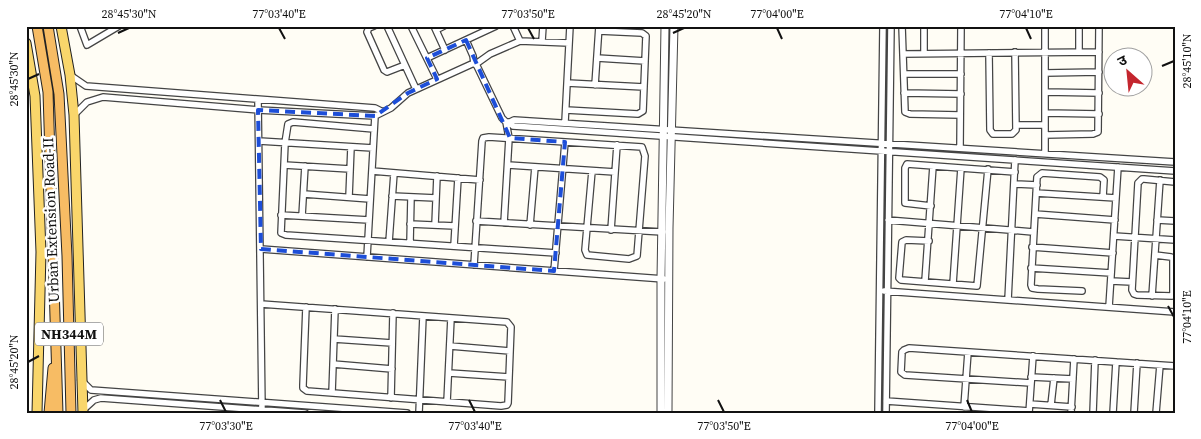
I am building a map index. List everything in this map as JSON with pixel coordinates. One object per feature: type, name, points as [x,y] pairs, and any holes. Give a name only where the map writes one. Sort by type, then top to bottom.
[{"type":"highway","name":"Urban Extension Road-II","points":[[37,26],[48,92],[58,413]]},
{"type":"highway","name":"Urban Extension Road-II","points":[[48,26],[59,94],[67,256],[71,413]]},
{"type":"highway","points":[[50,413],[51,371],[57,359]]},
{"type":"main road","points":[[61,26],[70,75],[74,115],[83,411]]},
{"type":"main road","points":[[26,42],[35,96],[41,252],[37,413]]},
{"type":"street","points":[[80,26],[87,45],[119,26]]},
{"type":"street","points":[[374,26],[369,28],[367,32],[384,70],[392,72],[406,65]]},
{"type":"street","points":[[387,26],[416,89]]},
{"type":"street","points":[[412,26],[437,79]]},
{"type":"street","points":[[444,26],[435,28],[445,50]]},
{"type":"street","points":[[513,26],[520,41]]},
{"type":"street","points":[[542,41],[543,26]]},
{"type":"street","points":[[565,122],[570,26]]},
{"type":"street","points":[[665,26],[663,232],[668,413]]},
{"type":"street","points":[[661,413],[672,133],[674,26]]},
{"type":"street","points":[[878,413],[883,26]]},
{"type":"street","points":[[886,413],[891,26]]},
{"type":"street","points":[[902,26],[904,109],[906,114],[960,115]]},
{"type":"street","points":[[924,26],[924,54]]},
{"type":"street","points":[[960,148],[961,26]]},
{"type":"street","points":[[1045,26],[1045,153]]},
{"type":"street","points":[[1079,26],[1079,52]]},
{"type":"street","points":[[1045,134],[1096,133],[1099,129],[1099,26]]},
{"type":"street","points":[[427,58],[492,27]]},
{"type":"street","points":[[566,110],[638,114],[643,111],[647,39],[645,34],[599,29],[595,85]]},
{"type":"street","points":[[466,40],[502,118],[513,126],[663,136],[672,133],[881,142],[1175,162]]},
{"type":"street","points":[[74,115],[86,102],[103,97],[258,110],[375,116],[391,108],[404,96],[416,89],[520,41],[569,43]]},
{"type":"street","points":[[989,53],[991,132],[993,134],[1012,134],[1016,130],[1015,52]]},
{"type":"street","points":[[903,54],[1099,52]]},
{"type":"street","points":[[597,58],[645,60]]},
{"type":"street","points":[[1045,73],[1099,72]]},
{"type":"street","points":[[904,74],[961,74]]},
{"type":"street","points":[[70,75],[86,86],[373,108],[383,112]]},
{"type":"street","points":[[567,83],[644,87]]},
{"type":"street","points":[[1045,92],[1099,93]]},
{"type":"street","points":[[904,93],[961,94]]},
{"type":"street","points":[[258,100],[262,410]]},
{"type":"street","points":[[1045,113],[1099,114]]},
{"type":"street","points":[[367,257],[375,116]]},
{"type":"street","points":[[508,122],[514,120],[664,128],[672,133],[889,151],[1175,171]]},
{"type":"street","points":[[504,223],[508,165],[508,122]]},
{"type":"street","points":[[374,129],[290,123],[286,127],[280,230],[283,234],[556,253]]},
{"type":"street","points":[[1016,125],[1045,125]]},
{"type":"street","points":[[474,265],[483,138],[489,137],[642,147],[645,153],[637,256],[629,259],[587,255],[585,250],[592,171]]},
{"type":"street","points":[[259,141],[373,148]]},
{"type":"street","points":[[554,271],[565,142]]},
{"type":"street","points":[[611,230],[617,145]]},
{"type":"street","points":[[349,197],[351,146]]},
{"type":"street","points":[[1008,300],[1015,160]]},
{"type":"street","points":[[284,164],[350,169]]},
{"type":"street","points":[[931,206],[905,203],[905,168],[907,164],[1015,172]]},
{"type":"street","points":[[508,165],[615,172]]},
{"type":"street","points":[[302,216],[305,166]]},
{"type":"street","points":[[925,282],[934,166]]},
{"type":"street","points":[[530,225],[534,167]]},
{"type":"street","points":[[1109,307],[1118,167]]},
{"type":"street","points":[[953,284],[960,168]]},
{"type":"street","points":[[929,241],[906,240],[901,244],[899,278],[901,280],[977,286],[988,170]]},
{"type":"street","points":[[372,171],[480,180]]},
{"type":"street","points":[[389,242],[394,173]]},
{"type":"street","points":[[1082,292],[1035,289],[1031,285],[1038,175],[1042,173],[1100,177],[1104,180],[1103,197]]},
{"type":"street","points":[[435,225],[437,176]]},
{"type":"street","points":[[454,246],[458,178]]},
{"type":"street","points":[[1155,255],[1173,258],[1173,294],[1169,297],[1134,294],[1132,282],[1138,183],[1142,179],[1175,182]]},
{"type":"street","points":[[1152,296],[1160,180]]},
{"type":"street","points":[[1014,184],[1037,185]]},
{"type":"street","points":[[1036,193],[1116,198]]},
{"type":"street","points":[[304,194],[370,199]]},
{"type":"street","points":[[392,196],[436,198]]},
{"type":"street","points":[[410,243],[411,197]]},
{"type":"street","points":[[1035,214],[1115,220]]},
{"type":"street","points":[[281,215],[369,220]]},
{"type":"street","points":[[888,220],[1033,232]]},
{"type":"street","points":[[1157,220],[1175,221]]},
{"type":"street","points":[[476,221],[663,232]]},
{"type":"street","points":[[410,224],[455,226]]},
{"type":"street","points":[[1114,236],[1175,240]]},
{"type":"street","points":[[1032,247],[1113,253]]},
{"type":"street","points":[[261,249],[665,280]]},
{"type":"street","points":[[1031,268],[1111,273]]},
{"type":"street","points":[[1111,281],[1132,282]]},
{"type":"street","points":[[879,291],[1175,312]]},
{"type":"street","points":[[261,304],[306,307],[335,309],[510,323],[508,403],[504,406],[307,391],[303,388],[306,307]]},
{"type":"street","points":[[332,393],[335,309]]},
{"type":"street","points":[[391,398],[393,314]]},
{"type":"street","points":[[420,413],[423,316]]},
{"type":"street","points":[[448,402],[451,318]]},
{"type":"street","points":[[334,339],[392,343]]},
{"type":"street","points":[[450,346],[510,351]]},
{"type":"street","points":[[1073,379],[966,379],[905,375],[902,374],[901,370],[902,352],[906,348],[1175,366]]},
{"type":"street","points":[[964,406],[968,352]]},
{"type":"street","points":[[886,401],[1029,412],[1033,356]]},
{"type":"street","points":[[1030,404],[1052,405],[1071,410],[1074,359]]},
{"type":"street","points":[[1093,413],[1095,360]]},
{"type":"street","points":[[1113,413],[1116,362]]},
{"type":"street","points":[[1134,413],[1138,363]]},
{"type":"street","points":[[333,364],[392,369]]},
{"type":"street","points":[[1156,413],[1160,365]]},
{"type":"street","points":[[449,373],[509,377]]},
{"type":"street","points":[[1052,405],[1054,378]]},
{"type":"street","points":[[81,380],[91,390],[407,413]]},
{"type":"street","points":[[83,411],[94,400],[101,398],[305,413]]},
{"type":"highlighted area","points":[[466,40],[510,138],[565,142],[554,271],[261,249],[258,110],[375,116],[408,93],[437,79],[427,58]]}]
